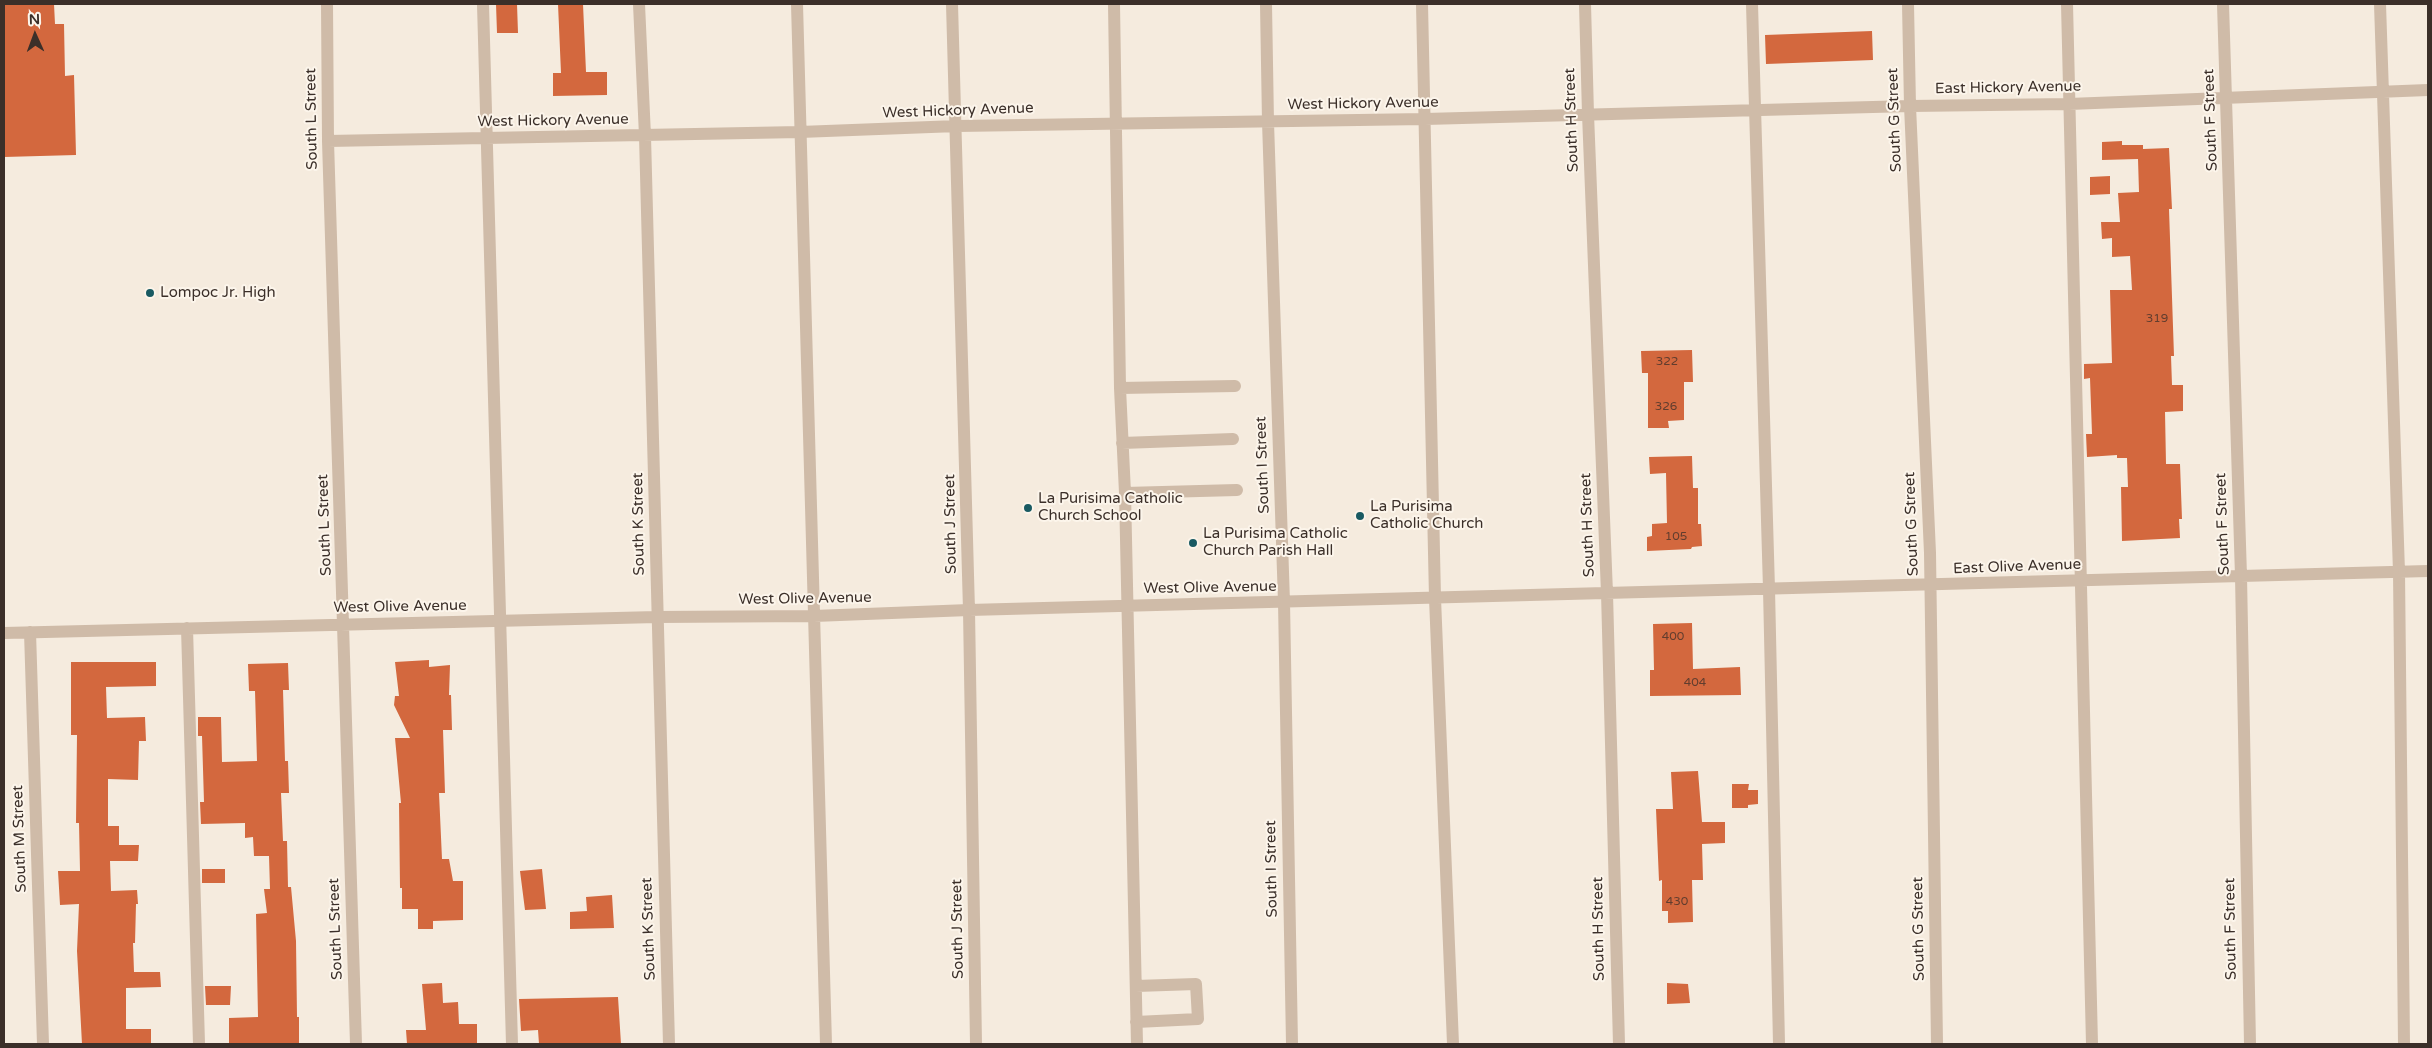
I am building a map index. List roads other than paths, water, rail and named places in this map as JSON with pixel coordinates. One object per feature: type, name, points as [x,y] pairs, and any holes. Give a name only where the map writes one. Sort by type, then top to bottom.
[{"type":"street","name":"South L Street","points":[[327,4],[328,141],[356,1044]]},
{"type":"street","points":[[483,4],[512,1044]]},
{"type":"street","name":"South K Street","points":[[638,4],[645,136],[669,1044]]},
{"type":"street","points":[[798,4],[826,1044]]},
{"type":"street","name":"South J Street","points":[[952,4],[957,126],[969,610],[976,1044]]},
{"type":"street","points":[[1114,4],[1120,388],[1125,493],[1137,1044]]},
{"type":"street","name":"South I Street","points":[[1266,4],[1268,122],[1284,602],[1292,1044]]},
{"type":"street","points":[[1422,4],[1435,598],[1453,1044]]},
{"type":"street","name":"South H Street","points":[[1585,4],[1607,593],[1618,1044]]},
{"type":"street","points":[[1752,4],[1770,589],[1779,1044]]},
{"type":"street","name":"South G Street","points":[[1908,4],[1910,106],[1930,586],[1937,1044]]},
{"type":"street","points":[[2066,4],[2092,1044]]},
{"type":"street","name":"South F Street","points":[[2223,4],[2241,576],[2250,1044]]},
{"type":"street","points":[[2380,4],[2399,572],[2404,1044]]},
{"type":"street","name":"East Hickory Avenue","points":[[1588,114],[2069,104],[2428,90]]},
{"type":"street","name":"West Hickory Avenue","points":[[328,141],[645,136],[957,126],[1268,122],[1588,114]]},
{"type":"street","points":[[1120,388],[1234,386]]},
{"type":"street","points":[[1122,443],[1233,439]]},
{"type":"street","points":[[1125,493],[1237,490]]},
{"type":"street","name":"East Olive Avenue","points":[[1607,593],[1930,586],[2428,571]]},
{"type":"street","name":"West Olive Avenue","points":[[4,633],[657,617],[814,616],[969,610],[1607,593]]},
{"type":"street","points":[[187,628],[199,1044]]},
{"type":"street","name":"South M Street","points":[[30,632],[43,1044]]},
{"type":"street","points":[[1136,986],[1196,984],[1198,1019],[1136,1022]]},
{"type":"place","name":"Lompoc Jr. High","points":[[150,293]]},
{"type":"place","name":"La Purisima Catholic Church School","points":[[1028,508]]},
{"type":"place","name":"La Purisima Catholic Church","points":[[1360,516]]},
{"type":"place","name":"La Purisima Catholic Church Parish Hall","points":[[1193,543]]}]
